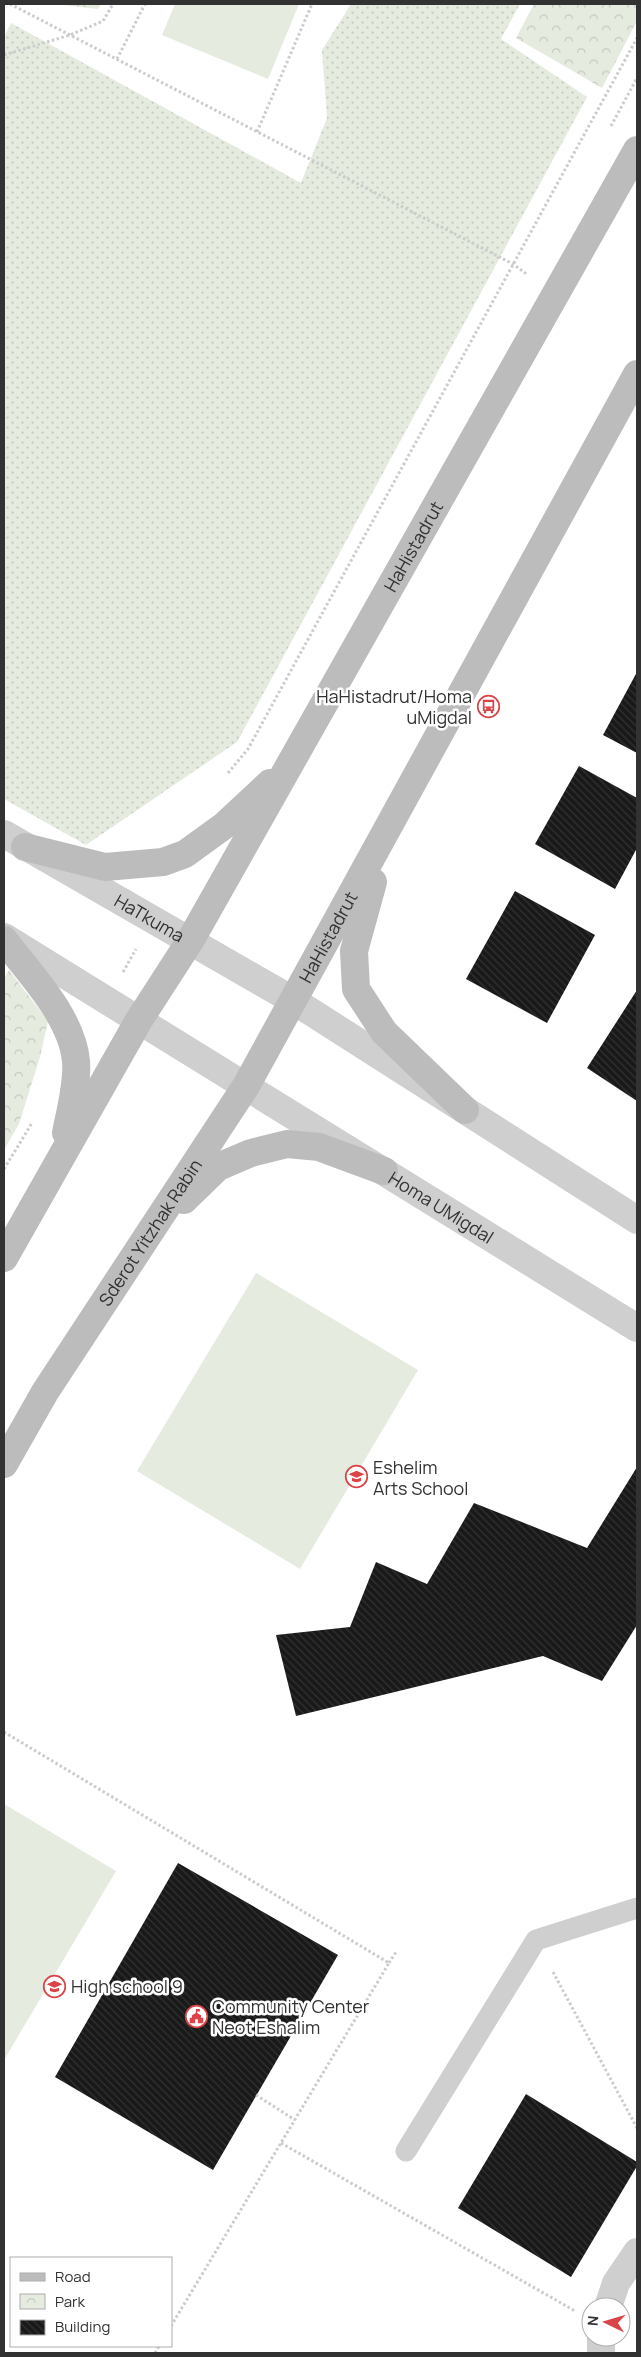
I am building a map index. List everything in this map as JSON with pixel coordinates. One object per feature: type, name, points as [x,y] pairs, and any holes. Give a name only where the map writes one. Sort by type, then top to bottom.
[{"type":"main road","name":"HaHistadrut","points":[[190,941],[637,150]]},
{"type":"main road","name":"HaHistadrut","points":[[294,1001],[637,374]]},
{"type":"main road","points":[[14,841],[105,867],[164,862],[185,854],[225,825],[288,768]]},
{"type":"main road","points":[[399,810],[367,896],[354,951],[356,989],[384,1032],[465,1110]]},
{"type":"main road","points":[[4,939],[65,1023],[76,1061],[73,1099],[61,1158]]},
{"type":"main road","points":[[4,1258],[139,1020],[190,941]]},
{"type":"main road","name":"Sderot Yitzhak Rabin","points":[[4,1464],[45,1392],[246,1086],[294,1001]]},
{"type":"main road","points":[[147,1236],[218,1167],[251,1153],[288,1144],[319,1147],[384,1171]]},
{"type":"street","name":"HaTkuma","points":[[14,841],[294,1001]]},
{"type":"street","points":[[4,939],[246,1086]]},
{"type":"street","points":[[294,1001],[637,1220]]},
{"type":"street","name":"Homa UMigdal","points":[[246,1086],[637,1328]]},
{"type":"street","points":[[611,2297],[616,2284],[637,2252]]},
{"type":"lane","points":[[406,2152],[536,1940],[637,1908]]},
{"type":"path","points":[[10,4],[513,264],[529,275]]},
{"type":"path","points":[[4,55],[70,35],[103,21],[113,4]]},
{"type":"path","points":[[117,59],[145,4]]},
{"type":"path","points":[[257,132],[312,4]]},
{"type":"path","points":[[248,749],[637,38]]},
{"type":"path","points":[[4,1169],[32,1123],[34,1114]]},
{"type":"path","points":[[4,1732],[389,1963]]},
{"type":"path","points":[[536,1940],[637,2128]]},
{"type":"path","points":[[172,2324],[396,1952]]},
{"type":"path","points":[[256,2095],[295,2120]]},
{"type":"path","points":[[281,2143],[581,2314]]},
{"type":"green space","points":[[55,4],[101,4],[98,9]]},
{"type":"green space","points":[[175,4],[299,4],[268,79],[162,35]]},
{"type":"green space","points":[[351,4],[520,4],[501,39],[587,97],[237,742],[86,845],[4,799],[4,37],[11,23],[301,183],[327,118],[322,50]]},
{"type":"green space","points":[[534,4],[637,4],[637,21],[602,88],[516,38]]},
{"type":"green space","points":[[9,970],[48,1021],[40,1057],[19,1124],[4,1150],[4,978]]},
{"type":"green space","points":[[256,1273],[418,1370],[300,1569],[137,1471]]},
{"type":"green space","points":[[4,1804],[116,1871],[4,2060]]},
{"type":"building","points":[[637,672],[637,753],[603,735]]},
{"type":"building","points":[[579,766],[637,798],[637,848],[615,889],[535,844]]},
{"type":"building","points":[[515,891],[595,935],[547,1023],[466,979]]},
{"type":"building","points":[[637,990],[637,1101],[587,1068]]},
{"type":"building","points":[[637,1467],[637,1625],[602,1681],[543,1656],[296,1716],[276,1635],[350,1627],[376,1562],[427,1584],[474,1503],[587,1548]]},
{"type":"building","name":"Community Center Neot Eshalim","points":[[178,1863],[338,1955],[213,2170],[55,2077]]},
{"type":"building","points":[[526,2094],[637,2162],[637,2166],[571,2277],[458,2208]]},
{"type":"place","name":"HaHistadrut/Homa uMigdal","points":[[488,706]]},
{"type":"place","name":"Eshelim Arts School","points":[[357,1477]]},
{"type":"place","name":"High school 9","points":[[55,1986]]},
{"type":"place","name":"Community Center Neot Eshalim","points":[[196,2016]]}]
